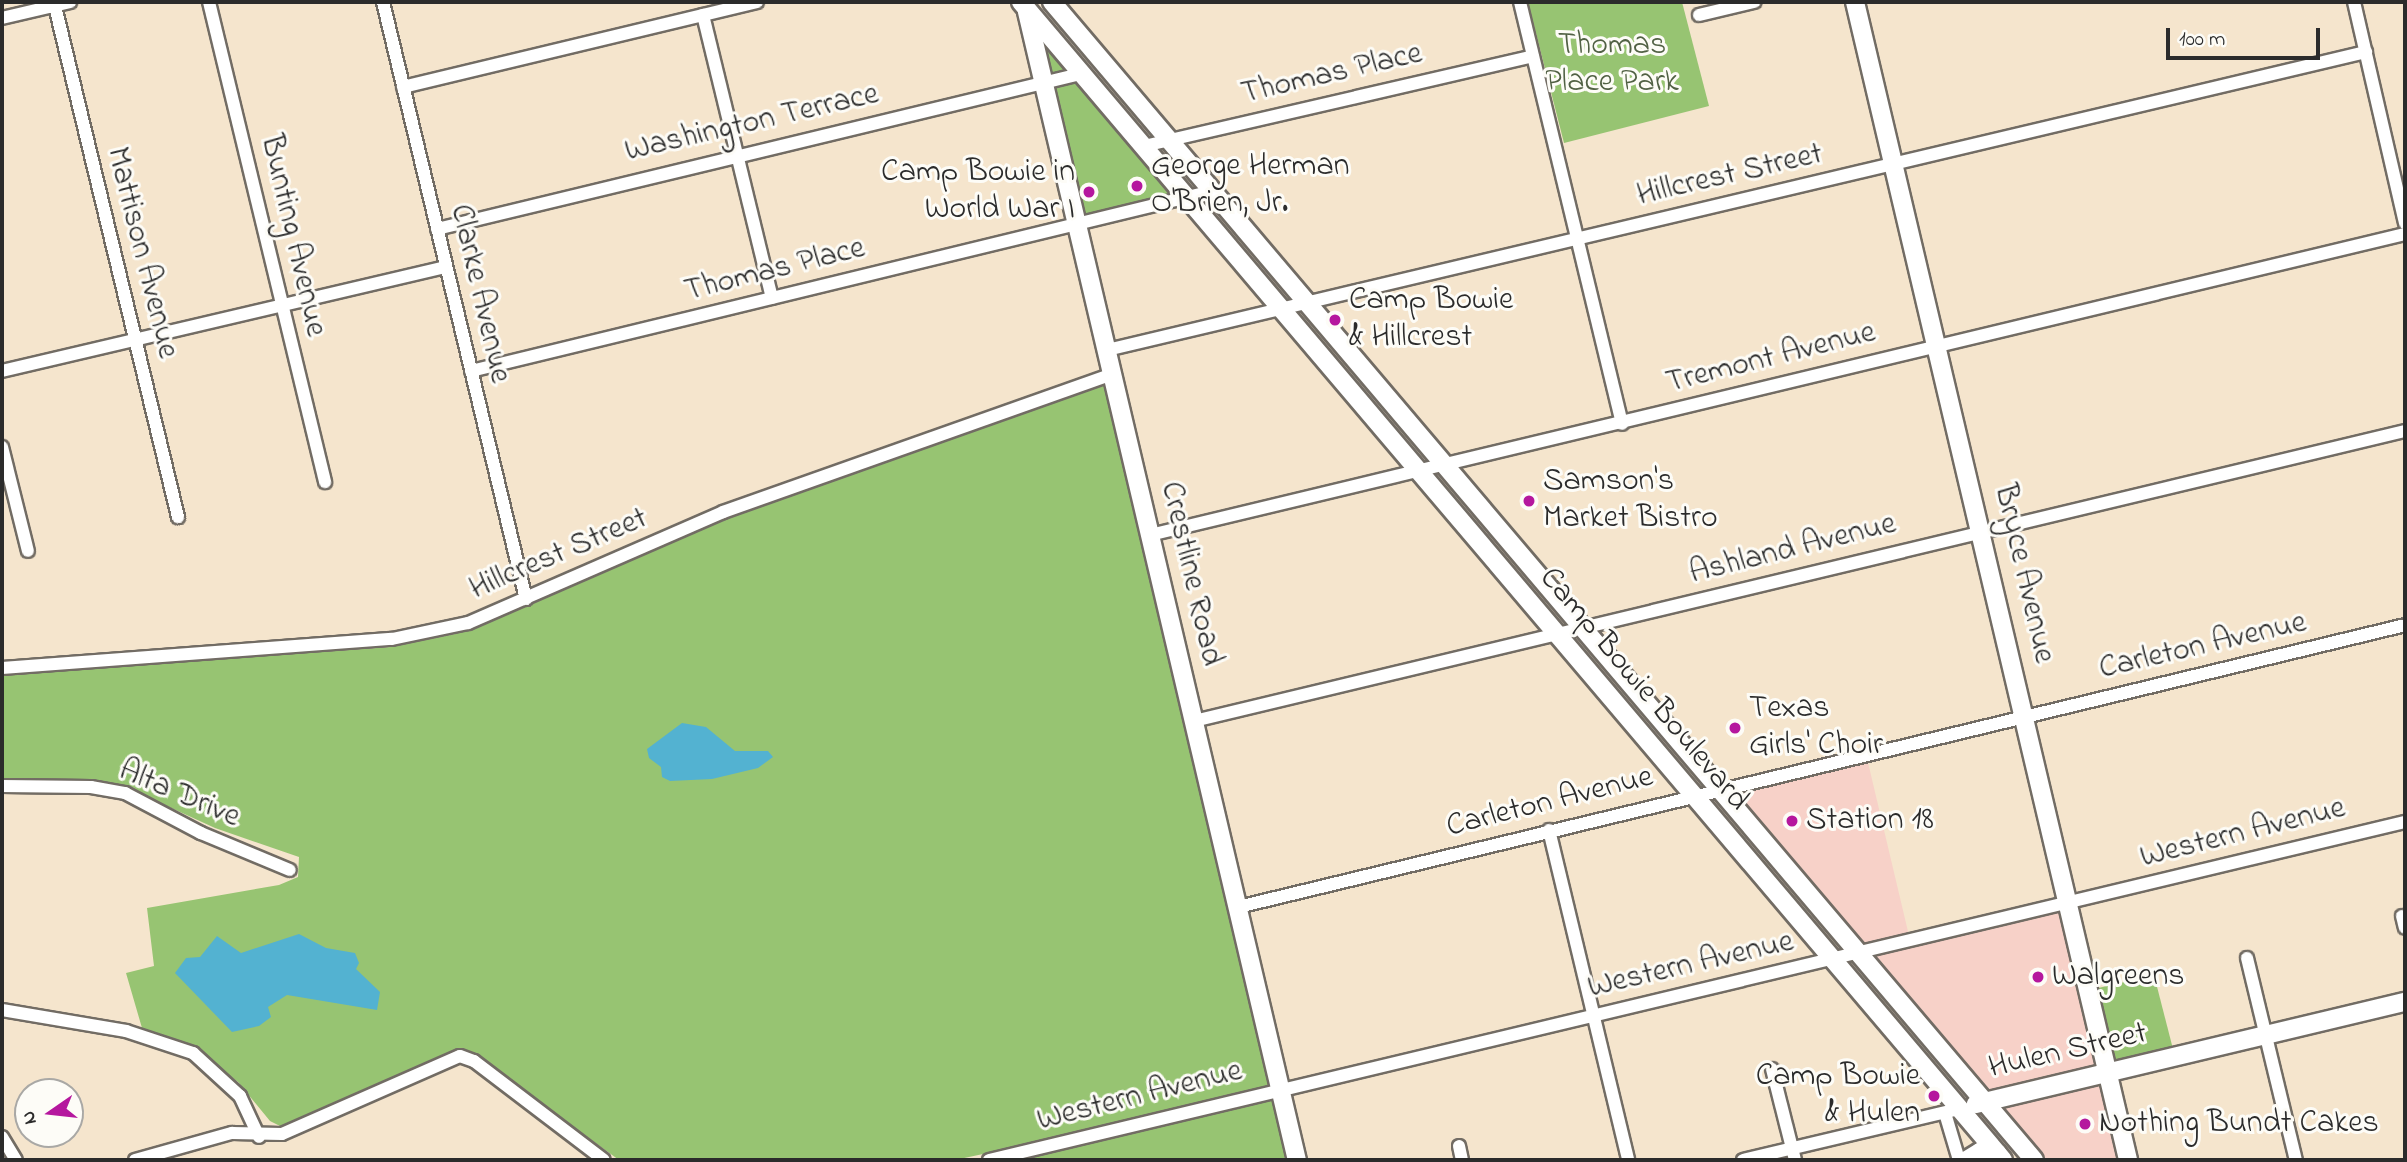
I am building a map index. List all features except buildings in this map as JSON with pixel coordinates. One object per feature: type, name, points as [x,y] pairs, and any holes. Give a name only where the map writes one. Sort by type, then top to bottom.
[{"type":"main road","name":"Camp Bowie Boulevard","points":[[1052,2],[2034,1160]]},
{"type":"main road","name":"Bryce Avenue","points":[[1855,2],[2026,716],[2128,1160]]},
{"type":"main road","name":"Camp Bowie Boulevard","points":[[1024,4],[1080,74],[1144,146],[1832,960],[1952,1111],[2000,1157]]},
{"type":"main road","name":"Crestline Road","points":[[1024,4],[1297,1160]]},
{"type":"main road","points":[[1760,875],[1778,858]]},
{"type":"main road","name":"Hulen Street","points":[[1952,1111],[2405,1002]]},
{"type":"main road","points":[[1967,1160],[1980,1152],[2000,1157]]},
{"type":"street","points":[[2,18],[70,2]]},
{"type":"street","name":"Bunting Avenue","points":[[209,2],[325,482]]},
{"type":"street","name":"Clarke Avenue","points":[[383,2],[526,599]]},
{"type":"street","points":[[403,87],[757,2]]},
{"type":"street","points":[[1520,2],[1622,424]]},
{"type":"street","points":[[1699,15],[1754,2]]},
{"type":"street","points":[[2354,2],[2402,196],[2405,223]]},
{"type":"street","name":"Mattison Avenue","points":[[54,4],[178,517]]},
{"type":"street","points":[[703,15],[772,298]]},
{"type":"street","name":"Hillcrest Street","points":[[1107,350],[2366,52]]},
{"type":"street","name":"Thomas Place","points":[[1144,146],[1533,56]]},
{"type":"street","name":"Washington Terrace","points":[[437,229],[737,154],[1080,74]]},
{"type":"street","name":"Thomas Place","points":[[471,371],[1213,191]]},
{"type":"street","name":"Tremont Avenue","points":[[1150,535],[1622,424],[2405,233]]},
{"type":"street","points":[[2,371],[445,267]]},
{"type":"street","name":"Hillcrest Street","points":[[2,668],[392,639],[468,623],[723,512],[1112,374]]},
{"type":"street","name":"Ashland Avenue","points":[[1194,721],[2405,430]]},
{"type":"street","points":[[2,447],[28,551]]},
{"type":"street","name":"Carleton Avenue","points":[[1238,907],[2405,625]]},
{"type":"street","name":"Alta Drive","points":[[2,786],[91,787],[125,793],[201,834],[289,870]]},
{"type":"street","name":"Western Avenue","points":[[990,1160],[2405,822]]},
{"type":"street","points":[[1549,830],[1628,1160]]},
{"type":"street","points":[[2247,957],[2296,1160]]},
{"type":"street","points":[[2,1010],[126,1031],[193,1053],[240,1096],[259,1137]]},
{"type":"street","points":[[135,1160],[232,1133],[259,1137],[320,1120],[450,1058],[466,1057],[604,1160]]},
{"type":"street","points":[[1772,1069],[1794,1155]]},
{"type":"street","points":[[1952,1111],[1959,1160]]},
{"type":"street","name":"Hulen Street","points":[[1743,1160],[1794,1155],[1952,1111]]},
{"type":"street","points":[[2,1137],[16,1160]]},
{"type":"street","points":[[1459,1146],[1462,1160]]},
{"type":"shaded area","points":[[1866,754],[1910,940],[2070,903],[2137,1160],[2046,1160],[1729,787]]},
{"type":"green space","name":"Thomas Place Park","points":[[1528,2],[1682,2],[1709,106],[1564,143]]},
{"type":"green space","points":[[1039,35],[1175,196],[1081,218]]},
{"type":"green space","points":[[1106,384],[1289,1160],[1003,1160],[997,1151],[955,1160],[619,1160],[477,1057],[461,1051],[282,1127],[270,1121],[238,1082],[193,1048],[142,1028],[126,973],[154,966],[147,908],[279,885],[298,877],[299,857],[215,828],[121,785],[2,781],[2,675],[391,647],[455,634],[727,518]]},
{"type":"green space","points":[[2154,975],[2173,1049],[2113,1062],[2094,989]]},
{"type":"water","points":[[682,723],[706,727],[735,751],[768,751],[773,757],[758,768],[712,779],[670,781],[662,777],[661,767],[649,758],[647,749]]},
{"type":"water","points":[[299,934],[326,948],[355,953],[359,963],[356,969],[380,992],[377,1010],[287,995],[268,1007],[271,1017],[259,1026],[232,1032],[175,973],[186,958],[200,957],[217,936],[241,953]]},
{"type":"place","name":"George Herman O'Brien, Jr.","points":[[1137,186]]},
{"type":"place","name":"Camp Bowie in World War I","points":[[1089,192]]},
{"type":"place","name":"Camp Bowie & Hillcrest","points":[[1335,320]]},
{"type":"place","name":"Samson's Market Bistro","points":[[1529,501]]},
{"type":"place","name":"Texas Girls' Choir","points":[[1735,728]]},
{"type":"place","name":"Station 18","points":[[1792,821]]},
{"type":"place","name":"Walgreens","points":[[2038,977]]},
{"type":"place","name":"Camp Bowie & Hulen","points":[[1934,1096]]},
{"type":"place","name":"Nothing Bundt Cakes","points":[[2085,1124]]}]
